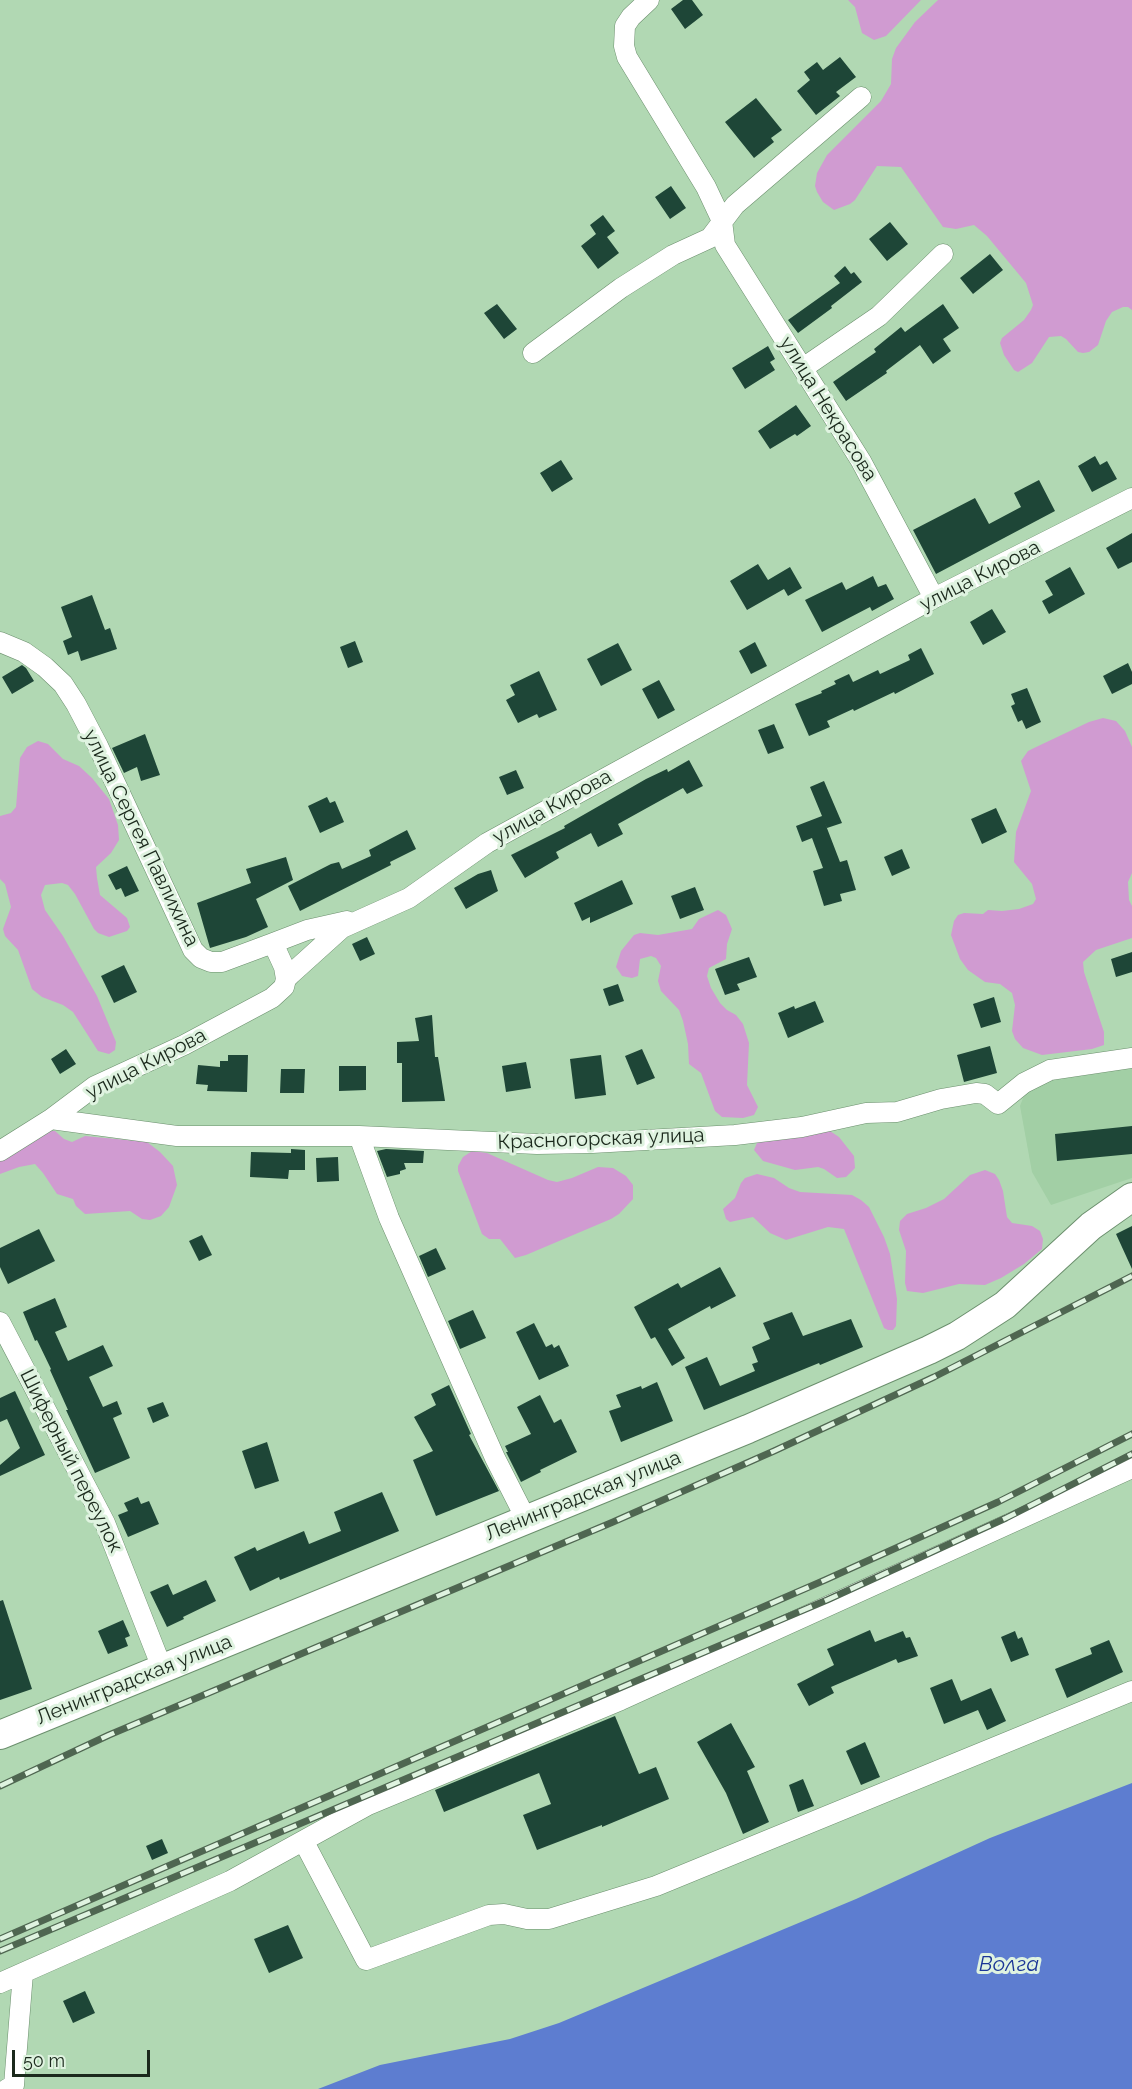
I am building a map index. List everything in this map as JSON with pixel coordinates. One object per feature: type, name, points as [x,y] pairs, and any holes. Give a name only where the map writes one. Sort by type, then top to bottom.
[{"type":"main road","name":"Ленинградская улица","points":[[0,1735],[526,1520],[897,1365],[957,1335],[1005,1305],[1091,1226],[1132,1197]]},
{"type":"street","name":"улица Некрасова","points":[[649,0],[630,17],[626,26],[623,36],[627,57],[688,156],[722,221],[725,245],[861,461],[934,598]]},
{"type":"street","points":[[533,353],[621,288],[673,255],[710,238],[735,205],[861,98]]},
{"type":"street","points":[[803,368],[879,316],[943,254]]},
{"type":"street","name":"улица Кирова","points":[[0,1151],[51,1119],[95,1086],[184,1045],[266,1002],[284,987],[286,979],[333,934],[361,918],[409,898],[487,843],[934,598],[1132,498]]},
{"type":"street","name":"улица Сергея Павлихина","points":[[0,642],[24,652],[45,667],[63,684],[76,704],[98,746],[193,950],[201,957],[211,962],[222,962],[307,930],[361,918]]},
{"type":"street","points":[[273,943],[284,967],[286,979]]},
{"type":"street","name":"Красногорская улица","points":[[51,1119],[177,1136],[358,1136],[537,1144],[735,1135],[802,1127],[866,1113],[897,1112],[940,1099],[976,1092],[985,1094],[998,1104],[1024,1083],[1050,1070],[1132,1058]]},
{"type":"street","points":[[358,1136],[389,1218],[495,1458],[526,1520]]},
{"type":"street","name":"Шиферный переулок","points":[[0,1322],[105,1523],[162,1668]]},
{"type":"street","points":[[0,1983],[230,1881],[304,1842],[368,1804],[621,1700],[1132,1468]]},
{"type":"street","points":[[304,1842],[366,1960],[489,1915],[504,1914],[526,1919],[549,1919],[656,1886],[1132,1690]]},
{"type":"street","points":[[7,2089],[14,2085],[22,1973]]},
{"type":"shaded area","points":[[848,0],[921,0],[886,36],[874,40],[862,33],[855,7]]},
{"type":"shaded area","points":[[938,0],[1132,0],[1132,310],[1123,307],[1112,312],[1106,321],[1098,345],[1089,352],[1078,352],[1061,336],[1049,337],[1032,363],[1018,372],[1014,370],[1004,355],[1000,343],[1002,338],[1024,320],[1031,310],[1033,305],[1026,283],[987,236],[974,225],[956,229],[943,227],[901,167],[877,166],[855,200],[834,210],[823,202],[817,192],[815,186],[817,173],[827,155],[881,101],[891,84],[892,59],[896,48],[915,22]]},
{"type":"shaded area","points":[[1103,718],[1116,721],[1125,731],[1132,747],[1132,873],[1128,882],[1129,900],[1132,906],[1132,938],[1096,950],[1083,962],[1084,972],[1104,1032],[1104,1045],[1092,1049],[1042,1055],[1023,1048],[1015,1039],[1012,1031],[1015,1005],[1012,993],[1000,984],[985,982],[968,970],[960,959],[951,935],[958,915],[983,914],[988,910],[1019,909],[1033,904],[1036,899],[1032,884],[1014,862],[1016,832],[1031,791],[1021,761],[1028,751],[1089,722]]},
{"type":"shaded area","points":[[38,741],[48,744],[63,759],[79,766],[92,778],[109,799],[118,825],[119,840],[111,853],[96,867],[100,895],[127,918],[130,927],[127,931],[109,937],[98,933],[68,885],[62,883],[45,885],[41,895],[45,910],[63,936],[97,996],[116,1042],[115,1050],[109,1054],[98,1051],[73,1012],[63,1005],[42,997],[32,989],[18,950],[5,936],[3,929],[11,907],[5,884],[0,879],[0,816],[11,813],[16,807],[20,758],[27,747]]},
{"type":"shaded area","points":[[718,910],[726,915],[732,929],[727,944],[726,959],[709,968],[707,976],[720,1003],[736,1015],[743,1024],[749,1043],[747,1085],[758,1107],[754,1115],[743,1118],[722,1117],[715,1111],[701,1073],[689,1064],[683,1021],[679,1010],[661,991],[658,981],[661,966],[656,958],[651,956],[640,959],[638,976],[632,978],[622,976],[616,967],[621,951],[634,935],[640,933],[658,935],[692,929],[699,919]]},
{"type":"shaded area","points":[[1132,1068],[1132,1178],[1051,1205],[1032,1172],[1020,1106],[1025,1093],[1041,1082]]},
{"type":"shaded area","points":[[47,1131],[55,1131],[64,1139],[72,1142],[85,1136],[147,1142],[173,1166],[177,1185],[169,1207],[161,1216],[150,1220],[142,1219],[130,1211],[85,1214],[76,1206],[73,1199],[57,1194],[35,1164],[0,1174],[0,1157]]},
{"type":"shaded area","points":[[830,1131],[839,1137],[854,1156],[855,1168],[846,1177],[837,1178],[818,1167],[795,1170],[763,1161],[754,1150],[760,1141]]},
{"type":"shaded area","points":[[472,1151],[487,1153],[557,1182],[598,1167],[613,1168],[626,1176],[633,1185],[633,1199],[611,1219],[515,1258],[500,1239],[489,1239],[482,1234],[458,1171],[463,1157]]},
{"type":"shaded area","points":[[985,1170],[995,1174],[999,1180],[1007,1217],[1012,1223],[1032,1226],[1040,1231],[1043,1239],[1042,1249],[1024,1264],[985,1285],[959,1284],[923,1293],[907,1291],[906,1251],[899,1230],[900,1221],[907,1214],[944,1199],[970,1175]]},
{"type":"shaded area","points":[[757,1174],[774,1178],[800,1192],[852,1195],[869,1207],[890,1254],[897,1299],[896,1326],[893,1330],[884,1328],[844,1229],[828,1227],[786,1240],[770,1233],[753,1217],[730,1222],[726,1219],[723,1209],[735,1198],[745,1178]]},
{"type":"water","name":"Волга","points":[[1132,1783],[1132,2089],[318,2089],[380,2065],[510,2039],[559,2023],[856,1899],[990,1838]]},
{"type":"building","points":[[683,0],[692,0],[703,15],[685,29],[671,9]]},
{"type":"building","points":[[840,57],[856,77],[836,92],[840,96],[816,115],[797,91],[810,80],[804,72],[817,62],[823,70]]},
{"type":"building","points":[[756,98],[782,130],[771,138],[774,142],[754,158],[725,122]]},
{"type":"building","points":[[671,186],[686,208],[670,219],[655,197]]},
{"type":"building","points":[[603,215],[615,231],[607,237],[619,253],[598,269],[581,246],[596,234],[590,225]]},
{"type":"building","points":[[890,222],[908,244],[887,261],[869,239]]},
{"type":"building","points":[[990,254],[1003,270],[973,294],[960,278]]},
{"type":"building","points":[[845,266],[862,282],[798,333],[788,320],[840,283],[834,276]]},
{"type":"building","points":[[497,304],[517,329],[504,339],[484,313]]},
{"type":"building","points":[[943,304],[959,328],[943,339],[951,351],[933,364],[920,345],[886,371],[887,373],[846,401],[833,382],[876,352],[874,349],[901,327],[905,332]]},
{"type":"building","points":[[768,346],[775,359],[770,362],[775,370],[745,389],[732,368]]},
{"type":"building","points":[[796,405],[811,426],[797,436],[795,434],[770,449],[758,431]]},
{"type":"building","points":[[1095,456],[1100,465],[1107,461],[1117,479],[1092,492],[1078,466]]},
{"type":"building","points":[[561,460],[573,479],[552,492],[540,473]]},
{"type":"building","points":[[1039,480],[1055,511],[936,574],[913,530],[975,498],[989,524],[1021,507],[1014,493]]},
{"type":"building","points":[[1132,533],[1132,562],[1118,569],[1106,548]]},
{"type":"building","points":[[758,564],[768,580],[790,567],[802,588],[788,596],[784,589],[747,610],[730,581]]},
{"type":"building","points":[[1070,567],[1085,594],[1049,614],[1042,601],[1053,595],[1045,581]]},
{"type":"building","points":[[873,576],[878,587],[886,584],[894,599],[872,611],[870,607],[822,632],[805,600],[842,582],[846,590]]},
{"type":"building","points":[[92,595],[105,630],[110,628],[117,649],[81,661],[78,651],[68,655],[63,641],[72,637],[61,607]]},
{"type":"building","points":[[992,609],[1006,632],[983,645],[970,622]]},
{"type":"building","points":[[355,641],[363,662],[348,668],[340,647]]},
{"type":"building","points":[[755,642],[767,666],[751,674],[739,651]]},
{"type":"building","points":[[618,643],[632,670],[601,686],[587,659]]},
{"type":"building","points":[[921,648],[934,674],[895,694],[894,692],[827,721],[830,727],[809,736],[795,704],[822,693],[821,691],[836,684],[834,681],[849,674],[853,682],[878,670],[880,674],[910,660],[908,655]]},
{"type":"building","points":[[1128,663],[1132,672],[1132,684],[1112,694],[1103,676]]},
{"type":"building","points":[[22,665],[34,681],[12,694],[2,677]]},
{"type":"building","points":[[539,671],[557,710],[539,718],[537,714],[518,723],[506,700],[515,695],[510,685]]},
{"type":"building","points":[[659,680],[675,710],[658,719],[642,689]]},
{"type":"building","points":[[1027,688],[1041,722],[1026,729],[1022,720],[1018,722],[1011,706],[1015,704],[1011,694]]},
{"type":"building","points":[[774,724],[784,748],[768,754],[758,730]]},
{"type":"building","points":[[145,734],[160,775],[141,781],[137,767],[124,773],[112,748]]},
{"type":"building","points":[[689,760],[703,786],[687,794],[683,788],[618,824],[623,834],[598,847],[591,833],[556,852],[559,858],[525,878],[511,855],[565,828],[564,826],[646,779],[667,769],[668,772]]},
{"type":"building","points":[[516,770],[524,788],[507,795],[499,777]]},
{"type":"building","points":[[824,781],[842,823],[827,828],[825,823],[840,862],[847,860],[856,890],[840,894],[842,901],[824,906],[813,871],[823,868],[812,838],[802,842],[796,826],[822,816],[810,787]]},
{"type":"building","points":[[327,797],[330,803],[335,801],[344,822],[320,833],[308,806]]},
{"type":"building","points":[[996,808],[1007,832],[982,844],[971,819]]},
{"type":"building","points":[[407,830],[416,849],[390,862],[391,865],[300,911],[288,886],[331,864],[339,862],[342,869],[371,856],[369,850]]},
{"type":"building","points":[[902,849],[910,868],[892,876],[884,857]]},
{"type":"building","points":[[286,857],[293,880],[256,899],[268,927],[246,937],[210,948],[197,903],[251,883],[246,869]]},
{"type":"building","points":[[127,866],[139,891],[125,897],[121,888],[116,890],[108,875]]},
{"type":"building","points":[[491,870],[498,891],[466,909],[454,888],[478,874]]},
{"type":"building","points":[[622,880],[633,904],[590,923],[590,917],[582,921],[574,903]]},
{"type":"building","points":[[695,887],[704,910],[680,919],[671,896]]},
{"type":"building","points":[[367,937],[375,954],[360,961],[352,944]]},
{"type":"building","points":[[1132,952],[1132,972],[1116,977],[1111,959]]},
{"type":"building","points":[[749,957],[757,977],[737,984],[740,990],[725,995],[715,969]]},
{"type":"building","points":[[124,965],[137,992],[114,1003],[101,976]]},
{"type":"building","points":[[618,984],[624,1001],[609,1006],[603,989]]},
{"type":"building","points":[[994,997],[1001,1022],[981,1028],[973,1004]]},
{"type":"building","points":[[815,1001],[824,1022],[788,1038],[778,1013]]},
{"type":"building","points":[[432,1015],[435,1057],[438,1057],[445,1101],[402,1102],[402,1063],[397,1063],[397,1042],[419,1041],[415,1018]]},
{"type":"building","points":[[990,1046],[997,1073],[964,1082],[957,1055]]},
{"type":"building","points":[[66,1049],[76,1064],[60,1074],[51,1059]]},
{"type":"building","points":[[642,1049],[655,1078],[637,1085],[625,1056]]},
{"type":"building","points":[[228,1055],[248,1055],[247,1092],[207,1091],[208,1085],[196,1084],[198,1065],[220,1067],[220,1061],[228,1061]]},
{"type":"building","points":[[601,1055],[606,1095],[575,1099],[570,1059]]},
{"type":"building","points":[[526,1062],[531,1088],[506,1092],[502,1066]]},
{"type":"building","points":[[339,1066],[366,1066],[366,1090],[339,1091]]},
{"type":"building","points":[[281,1069],[305,1069],[304,1093],[280,1093]]},
{"type":"building","points":[[1132,1126],[1132,1154],[1057,1161],[1055,1134]]},
{"type":"building","points":[[291,1149],[305,1150],[305,1170],[289,1170],[288,1179],[250,1177],[251,1152],[291,1153]]},
{"type":"building","points":[[386,1149],[424,1151],[423,1163],[404,1163],[406,1169],[400,1171],[400,1174],[387,1177],[377,1151]]},
{"type":"building","points":[[338,1157],[339,1181],[317,1182],[316,1158]]},
{"type":"building","points":[[1132,1226],[1132,1269],[1116,1234]]},
{"type":"building","points":[[39,1229],[55,1261],[8,1284],[0,1267],[0,1248]]},
{"type":"building","points":[[202,1235],[212,1255],[199,1261],[189,1241]]},
{"type":"building","points":[[436,1248],[446,1269],[428,1277],[419,1256]]},
{"type":"building","points":[[720,1267],[736,1296],[711,1309],[710,1306],[668,1329],[685,1358],[672,1366],[655,1337],[651,1339],[634,1307],[678,1283],[681,1288]]},
{"type":"building","points":[[55,1298],[67,1327],[55,1332],[68,1361],[103,1345],[113,1366],[89,1377],[103,1407],[117,1401],[122,1414],[113,1418],[130,1458],[95,1473],[66,1410],[68,1410],[51,1369],[37,1340],[35,1341],[23,1312]]},
{"type":"building","points":[[473,1310],[486,1338],[460,1349],[448,1321]]},
{"type":"building","points":[[792,1312],[803,1336],[851,1319],[863,1347],[704,1410],[685,1367],[707,1357],[720,1386],[755,1371],[752,1364],[758,1362],[752,1347],[770,1339],[763,1323]]},
{"type":"building","points":[[534,1323],[546,1347],[552,1344],[554,1348],[559,1345],[569,1366],[539,1380],[516,1332]]},
{"type":"building","points":[[657,1382],[673,1421],[621,1442],[609,1411],[621,1407],[616,1395],[641,1386],[642,1389]]},
{"type":"building","points":[[449,1385],[471,1434],[469,1435],[499,1491],[436,1516],[413,1460],[433,1451],[414,1417],[436,1405],[431,1394]]},
{"type":"building","points":[[15,1391],[45,1455],[0,1476],[0,1465],[20,1448],[7,1419],[0,1422],[0,1398]]},
{"type":"building","points":[[540,1395],[554,1423],[561,1419],[577,1452],[521,1482],[505,1446],[531,1434],[517,1407]]},
{"type":"building","points":[[163,1402],[169,1416],[153,1423],[147,1408]]},
{"type":"building","points":[[267,1442],[279,1481],[255,1489],[242,1451]]},
{"type":"building","points":[[382,1492],[399,1531],[280,1580],[279,1577],[250,1591],[234,1557],[255,1547],[257,1551],[304,1531],[309,1544],[341,1531],[334,1512]]},
{"type":"building","points":[[138,1497],[141,1504],[149,1501],[159,1524],[128,1537],[118,1515],[128,1511],[124,1503]]},
{"type":"building","points":[[206,1580],[216,1601],[167,1627],[150,1592],[168,1584],[173,1595]]},
{"type":"building","points":[[3,1600],[32,1689],[0,1700],[0,1601]]},
{"type":"building","points":[[123,1620],[130,1636],[125,1638],[128,1646],[108,1654],[98,1631]]},
{"type":"building","points":[[870,1630],[875,1642],[903,1631],[906,1638],[910,1637],[918,1656],[898,1663],[896,1659],[831,1687],[834,1693],[809,1706],[797,1684],[834,1665],[827,1649]]},
{"type":"building","points":[[1015,1631],[1018,1639],[1022,1637],[1029,1655],[1011,1662],[1001,1637]]},
{"type":"building","points":[[1109,1640],[1123,1672],[1067,1698],[1055,1669],[1092,1654],[1090,1648]]},
{"type":"building","points":[[952,1679],[961,1701],[991,1688],[1006,1721],[987,1730],[978,1710],[944,1724],[930,1688]]},
{"type":"building","points":[[615,1716],[639,1774],[656,1767],[669,1799],[602,1827],[602,1825],[537,1850],[523,1815],[551,1804],[539,1773],[444,1812],[435,1790]]},
{"type":"building","points":[[731,1723],[755,1767],[747,1771],[769,1822],[743,1834],[726,1793],[697,1742]]},
{"type":"building","points":[[865,1742],[880,1777],[861,1785],[846,1751]]},
{"type":"building","points":[[803,1779],[814,1806],[798,1812],[789,1785]]},
{"type":"building","points":[[162,1839],[168,1853],[152,1860],[146,1846]]},
{"type":"building","points":[[288,1925],[303,1958],[269,1973],[254,1939]]},
{"type":"building","points":[[85,1991],[95,2013],[73,2023],[63,2001]]},
{"type":"railway","points":[[0,1786],[109,1735],[613,1522],[774,1451],[934,1377],[1132,1276]]},
{"type":"railway","points":[[0,1939],[825,1580],[998,1502],[1132,1434]]},
{"type":"railway","points":[[0,1951],[827,1600],[1006,1518],[1132,1454]]}]
